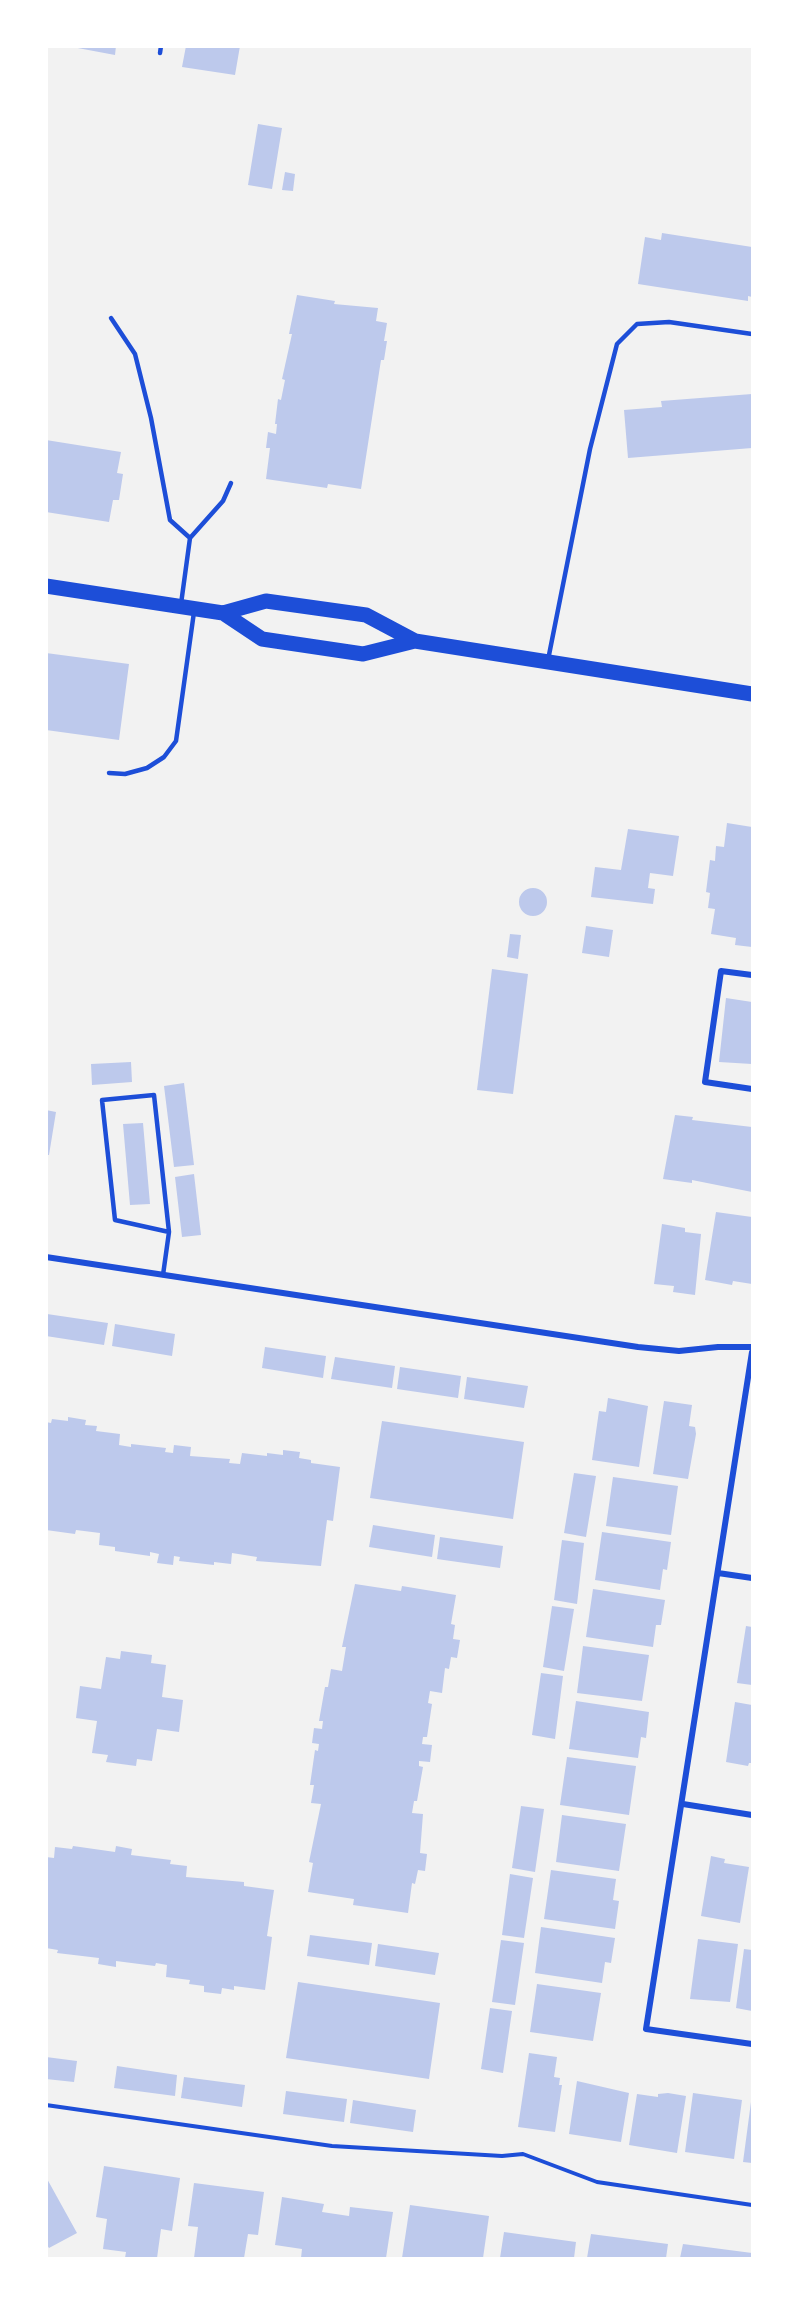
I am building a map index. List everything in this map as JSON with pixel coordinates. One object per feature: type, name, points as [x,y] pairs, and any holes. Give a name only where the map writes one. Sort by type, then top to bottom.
[{"type":"main road","points":[[46,586],[223,613],[266,601],[366,615],[415,641],[753,694]]},
{"type":"main road","points":[[223,613],[262,639],[363,654],[415,641]]},
{"type":"street","points":[[753,975],[721,971],[705,1082],[753,1089]]},
{"type":"street","points":[[46,1257],[638,1347],[679,1351],[718,1347],[753,1347]]},
{"type":"street","points":[[753,1352],[646,2029],[753,2044]]},
{"type":"street","points":[[718,1573],[753,1578]]},
{"type":"street","points":[[682,1804],[753,1815]]},
{"type":"lane","points":[[160,46],[160,53]]},
{"type":"lane","points":[[111,318],[135,354],[151,417],[170,520],[190,538]]},
{"type":"lane","points":[[547,661],[590,449],[617,344],[637,324],[669,322],[753,334]]},
{"type":"lane","points":[[109,773],[124,774],[147,768],[164,757],[176,741],[187,608],[190,538],[223,501],[231,483]]},
{"type":"lane","points":[[162,1275],[169,1232],[154,1095],[102,1100],[115,1220],[169,1232]]},
{"type":"path","points":[[46,2105],[332,2146],[502,2156],[523,2154],[597,2182],[753,2205]]},
{"type":"building","points":[[67,46],[116,46],[115,55]]},
{"type":"building","points":[[186,46],[240,46],[235,75],[182,67]]},
{"type":"building","points":[[258,124],[282,128],[272,189],[248,185]]},
{"type":"building","points":[[285,172],[295,174],[293,191],[282,190]]},
{"type":"building","points":[[662,233],[752,247],[752,297],[748,296],[748,301],[638,284],[645,237],[661,240]]},
{"type":"building","points":[[297,295],[335,301],[334,304],[378,308],[376,321],[387,323],[384,341],[387,341],[384,360],[381,360],[361,489],[328,484],[327,488],[266,479],[270,448],[266,448],[268,432],[276,434],[278,399],[281,400],[285,380],[282,379],[292,334],[289,334]]},
{"type":"building","points":[[752,394],[752,448],[628,458],[624,410],[662,407],[661,401]]},
{"type":"building","points":[[46,440],[121,452],[117,473],[123,474],[119,500],[113,500],[109,522],[46,512]]},
{"type":"building","points":[[46,653],[129,664],[119,740],[46,730]]},
{"type":"building","points":[[727,823],[752,827],[752,947],[735,945],[736,938],[711,934],[715,909],[708,908],[710,893],[706,892],[710,860],[715,861],[716,846],[724,847]]},
{"type":"building","points":[[628,829],[679,836],[673,876],[650,873],[648,888],[655,889],[653,904],[591,897],[595,867],[621,870]]},
{"type":"building","points":[[533,888],[543,892],[547,902],[543,912],[533,916],[523,912],[519,902],[523,892]]},
{"type":"building","points":[[586,926],[613,930],[609,957],[582,953]]},
{"type":"building","points":[[510,934],[521,935],[518,959],[507,957]]},
{"type":"building","points":[[492,969],[528,974],[513,1094],[477,1090]]},
{"type":"building","points":[[726,998],[752,1002],[752,1064],[719,1062]]},
{"type":"building","points":[[131,1062],[132,1082],[92,1085],[91,1064]]},
{"type":"building","points":[[184,1083],[194,1165],[174,1167],[164,1086]]},
{"type":"building","points":[[46,1110],[56,1112],[49,1155],[46,1155]]},
{"type":"building","points":[[675,1115],[693,1117],[692,1120],[752,1127],[752,1192],[692,1180],[692,1183],[663,1179]]},
{"type":"building","points":[[143,1123],[150,1204],[130,1205],[123,1124]]},
{"type":"building","points":[[194,1174],[201,1235],[182,1237],[175,1177]]},
{"type":"building","points":[[716,1212],[752,1217],[752,1284],[733,1281],[732,1285],[705,1280]]},
{"type":"building","points":[[662,1224],[685,1228],[685,1232],[701,1234],[695,1295],[673,1292],[674,1286],[654,1284]]},
{"type":"building","points":[[47,1314],[108,1323],[104,1345],[46,1336]]},
{"type":"building","points":[[115,1324],[175,1334],[172,1356],[112,1346]]},
{"type":"building","points":[[265,1347],[326,1356],[323,1378],[262,1368]]},
{"type":"building","points":[[335,1357],[395,1366],[392,1388],[331,1379]]},
{"type":"building","points":[[400,1367],[461,1376],[458,1398],[397,1389]]},
{"type":"building","points":[[467,1377],[528,1386],[524,1408],[464,1399]]},
{"type":"building","points":[[608,1398],[648,1406],[639,1467],[592,1460],[599,1411],[606,1412]]},
{"type":"building","points":[[664,1401],[692,1405],[689,1426],[695,1427],[696,1434],[688,1479],[653,1474]]},
{"type":"building","points":[[68,1417],[86,1420],[85,1425],[97,1426],[96,1431],[120,1434],[119,1445],[166,1448],[165,1452],[173,1453],[174,1445],[191,1447],[190,1456],[230,1459],[229,1463],[240,1464],[242,1453],[283,1455],[283,1450],[300,1452],[299,1458],[311,1460],[311,1463],[340,1467],[333,1521],[327,1520],[321,1566],[256,1561],[257,1557],[232,1553],[231,1564],[214,1562],[214,1565],[179,1561],[180,1557],[174,1556],[173,1565],[157,1563],[159,1554],[150,1552],[150,1556],[115,1551],[115,1547],[99,1545],[100,1533],[76,1530],[75,1534],[46,1530],[46,1422],[51,1423],[52,1419],[68,1421]]},
{"type":"building","points":[[382,1421],[524,1442],[513,1519],[370,1498]]},
{"type":"building","points":[[574,1473],[596,1476],[586,1537],[564,1533]]},
{"type":"building","points":[[613,1477],[678,1486],[671,1535],[606,1526]]},
{"type":"building","points":[[373,1525],[435,1535],[432,1557],[369,1547]]},
{"type":"building","points":[[602,1532],[671,1542],[667,1570],[663,1569],[660,1590],[595,1580]]},
{"type":"building","points":[[440,1537],[503,1546],[500,1568],[437,1559]]},
{"type":"building","points":[[562,1540],[584,1543],[577,1604],[554,1600]]},
{"type":"building","points":[[355,1584],[401,1591],[402,1586],[456,1595],[451,1624],[455,1625],[453,1639],[460,1640],[457,1658],[451,1657],[449,1669],[445,1668],[442,1693],[430,1691],[428,1703],[432,1704],[427,1737],[423,1737],[422,1744],[432,1745],[430,1762],[419,1761],[419,1766],[423,1767],[417,1801],[414,1801],[412,1813],[423,1814],[420,1853],[427,1854],[425,1871],[418,1870],[415,1884],[412,1883],[408,1913],[353,1905],[354,1899],[308,1892],[313,1863],[309,1862],[321,1804],[311,1803],[314,1785],[310,1785],[315,1750],[318,1751],[319,1744],[312,1743],[314,1728],[322,1729],[323,1721],[319,1721],[331,1669],[342,1671],[346,1647],[342,1647]]},
{"type":"building","points":[[593,1589],[665,1600],[661,1625],[656,1625],[653,1647],[586,1637]]},
{"type":"building","points":[[552,1606],[574,1609],[564,1671],[543,1667]]},
{"type":"building","points":[[746,1626],[752,1627],[752,1685],[737,1683]]},
{"type":"building","points":[[583,1646],[649,1655],[642,1701],[577,1693]]},
{"type":"building","points":[[121,1651],[152,1655],[151,1663],[166,1665],[162,1697],[183,1700],[179,1732],[157,1729],[152,1761],[137,1759],[136,1766],[106,1762],[108,1755],[92,1753],[97,1721],[76,1718],[80,1686],[101,1689],[106,1657],[120,1659]]},
{"type":"building","points":[[541,1673],[563,1676],[555,1739],[532,1735]]},
{"type":"building","points":[[576,1701],[649,1712],[646,1738],[641,1737],[638,1758],[569,1749]]},
{"type":"building","points":[[735,1702],[752,1705],[752,1763],[748,1766],[726,1762]]},
{"type":"building","points":[[567,1757],[636,1766],[629,1815],[560,1805]]},
{"type":"building","points":[[521,1806],[544,1809],[535,1872],[512,1868]]},
{"type":"building","points":[[562,1815],[626,1824],[619,1871],[556,1862]]},
{"type":"building","points":[[73,1846],[115,1852],[116,1846],[132,1849],[131,1855],[171,1860],[170,1864],[187,1866],[186,1877],[244,1882],[244,1886],[274,1890],[267,1936],[272,1937],[265,1990],[234,1986],[234,1990],[222,1988],[221,1994],[204,1992],[204,1986],[189,1984],[190,1980],[166,1977],[167,1965],[156,1963],[155,1966],[116,1961],[116,1967],[98,1964],[99,1958],[57,1953],[58,1950],[46,1948],[46,1857],[54,1858],[55,1847],[72,1849]]},
{"type":"building","points":[[711,1856],[725,1859],[724,1863],[749,1867],[740,1923],[701,1916]]},
{"type":"building","points":[[551,1870],[616,1879],[613,1900],[619,1901],[615,1929],[544,1919]]},
{"type":"building","points":[[510,1874],[533,1878],[524,1938],[502,1935]]},
{"type":"building","points":[[541,1927],[615,1938],[611,1963],[605,1962],[602,1983],[535,1973]]},
{"type":"building","points":[[310,1935],[372,1943],[369,1965],[307,1956]]},
{"type":"building","points":[[698,1939],[738,1944],[730,2002],[690,1999]]},
{"type":"building","points":[[501,1940],[524,1943],[515,2005],[492,2002]]},
{"type":"building","points":[[378,1944],[439,1953],[435,1975],[375,1966]]},
{"type":"building","points":[[744,1949],[752,1950],[752,2011],[736,2008]]},
{"type":"building","points":[[298,1982],[440,2003],[429,2079],[286,2058]]},
{"type":"building","points":[[537,1984],[601,1993],[593,2041],[530,2032]]},
{"type":"building","points":[[490,2008],[512,2011],[503,2073],[481,2069]]},
{"type":"building","points":[[529,2053],[557,2057],[554,2077],[560,2078],[559,2085],[562,2085],[555,2132],[518,2127]]},
{"type":"building","points":[[46,2057],[77,2061],[74,2082],[46,2079]]},
{"type":"building","points":[[117,2066],[177,2075],[175,2096],[114,2088]]},
{"type":"building","points":[[184,2077],[245,2085],[242,2107],[181,2098]]},
{"type":"building","points":[[577,2081],[629,2093],[621,2142],[569,2134]]},
{"type":"building","points":[[286,2091],[347,2099],[344,2122],[283,2114]]},
{"type":"building","points":[[693,2093],[742,2100],[734,2159],[685,2152]]},
{"type":"building","points":[[637,2094],[658,2097],[658,2094],[686,2096],[677,2153],[629,2145]]},
{"type":"building","points":[[353,2100],[416,2110],[413,2132],[350,2123]]},
{"type":"building","points":[[752,2102],[752,2163],[743,2162]]},
{"type":"building","points":[[104,2166],[180,2178],[172,2231],[161,2229],[157,2258],[125,2258],[126,2252],[103,2249],[107,2219],[96,2217]]},
{"type":"building","points":[[46,2177],[77,2233],[49,2248],[46,2244]]},
{"type":"building","points":[[194,2183],[264,2192],[258,2235],[248,2234],[244,2258],[194,2258],[198,2227],[188,2226]]},
{"type":"building","points":[[282,2197],[324,2204],[322,2212],[349,2216],[350,2207],[393,2212],[386,2258],[301,2258],[302,2249],[275,2245]]},
{"type":"building","points":[[410,2205],[489,2216],[483,2258],[402,2258]]},
{"type":"building","points":[[504,2232],[576,2242],[574,2258],[500,2258]]},
{"type":"building","points":[[591,2234],[668,2244],[666,2258],[587,2258]]},
{"type":"building","points":[[683,2244],[752,2253],[752,2258],[680,2258]]}]
